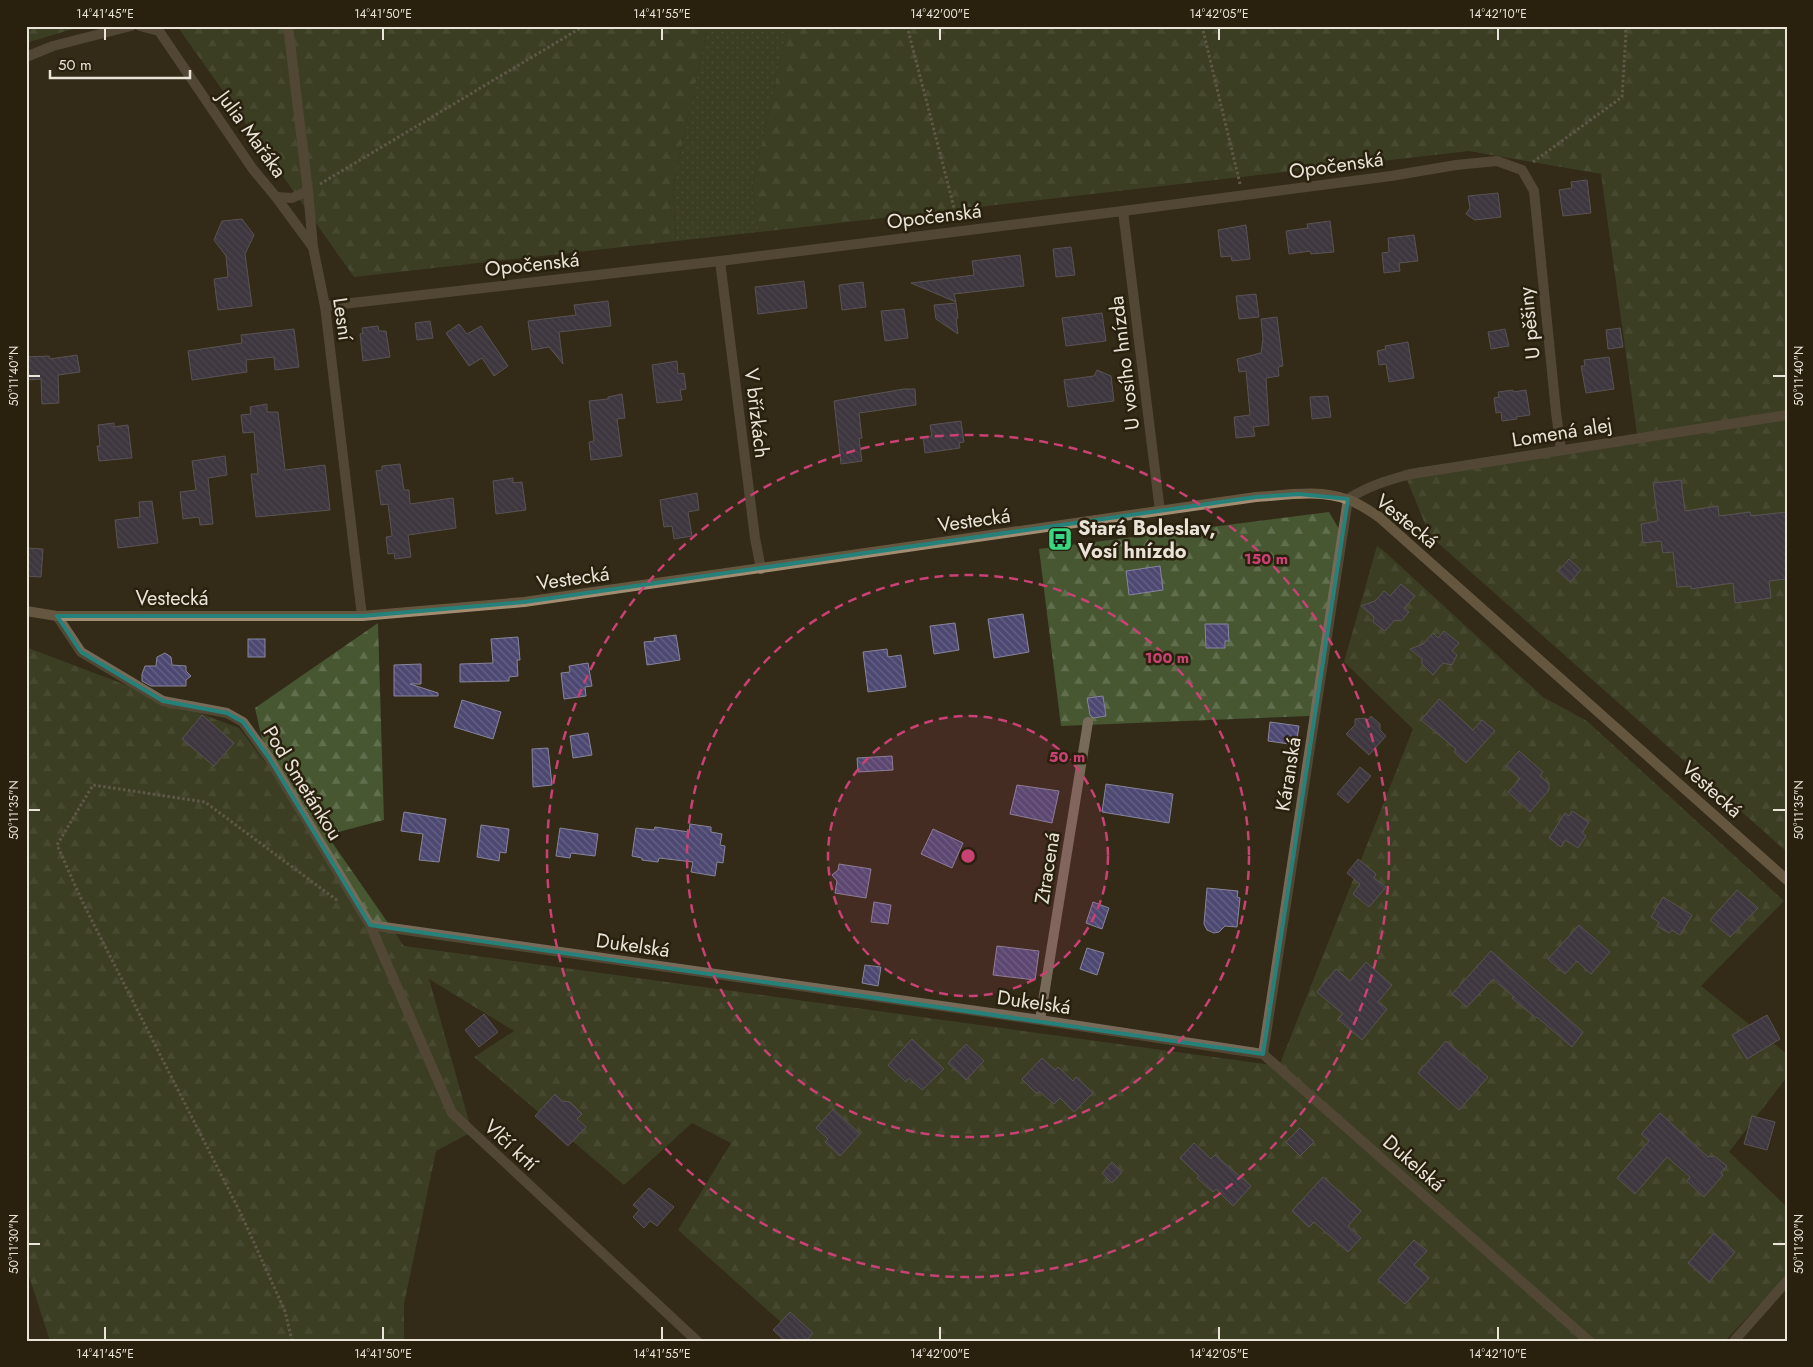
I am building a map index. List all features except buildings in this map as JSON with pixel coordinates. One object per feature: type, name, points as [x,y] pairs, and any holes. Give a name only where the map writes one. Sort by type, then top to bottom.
[{"type":"street","points":[[26,57],[54,46],[131,26]]},
{"type":"street","name":"Julia Mařáka","points":[[140,26],[159,30],[252,168],[313,247]]},
{"type":"street","name":"Lesní","points":[[288,26],[313,247],[324,306],[362,616]]},
{"type":"street","name":"Opočenská","points":[[324,306],[720,260],[1123,210],[1391,176],[1456,165],[1497,161],[1522,170]]},
{"type":"street","name":"U pěšiny","points":[[1522,170],[1534,192],[1561,450]]},
{"type":"street","points":[[276,197],[292,198],[308,190]]},
{"type":"street","name":"U vosího hnízda","points":[[1123,210],[1160,511]]},
{"type":"street","name":"V břízkách","points":[[720,260],[761,569]]},
{"type":"street","name":"Lomená alej","points":[[1348,499],[1376,484],[1410,474],[1787,415]]},
{"type":"street","name":"Vestecká","points":[[26,611],[57,616],[362,616],[524,602],[1256,497],[1299,494],[1323,495],[1348,499],[1379,517],[1787,880]]},
{"type":"street","name":"Káranská","points":[[1264,1054],[1348,499]]},
{"type":"street","name":"Pod Smetánkou","points":[[57,616],[81,652],[163,700],[227,713],[243,722],[269,758],[370,925]]},
{"type":"street","name":"Ztracená","points":[[1040,1020],[1088,722]]},
{"type":"street","name":"Dukelská","points":[[370,925],[1040,1020],[1264,1054],[1589,1341]]},
{"type":"street","name":"Vlčí krtí","points":[[370,925],[452,1113],[697,1341]]},
{"type":"street","points":[[1734,1341],[1787,1281]]},
{"type":"path","points":[[308,190],[584,26]]},
{"type":"path","points":[[908,26],[960,230]]},
{"type":"path","points":[[1202,26],[1242,195]]},
{"type":"path","points":[[1522,170],[1622,97],[1625,26]]},
{"type":"path","points":[[292,1341],[285,1311],[240,1212],[87,912],[57,845],[93,785],[205,802],[339,902]]},
{"type":"highlighted area","points":[[1299,494],[1348,499],[1263,1054],[370,925],[269,758],[243,722],[227,713],[163,701],[81,652],[57,616],[362,616],[524,602],[1256,497]]},
{"type":"green space","points":[[26,26],[83,26],[26,43]]},
{"type":"green space","points":[[177,26],[708,26],[673,187],[676,241],[354,277]]},
{"type":"green space","points":[[708,26],[788,26],[752,187],[759,232],[676,241],[673,187]]},
{"type":"green space","points":[[788,26],[1787,26],[1787,852],[1430,536],[1403,470],[1637,434],[1601,174],[1469,151],[759,232],[752,187]]},
{"type":"green space","points":[[1329,512],[1342,534],[1310,716],[1061,726],[1039,549]]},
{"type":"green space","points":[[1377,546],[1543,697],[1587,721],[1784,901],[1701,986],[1787,1054],[1787,1077],[1729,1152],[1787,1207],[1787,1275],[1725,1341],[802,1341],[678,1230],[731,1143],[692,1123],[624,1185],[474,1057],[514,1031],[429,979],[472,1132],[436,1151],[404,1304],[404,1341],[50,1341],[26,1267],[26,647],[239,728],[268,766],[255,708],[378,623],[384,820],[327,835],[404,946],[1279,1066],[1413,729],[1344,662]]},
{"type":"place","name":"Stará Boleslav, Vosí hnízdo","points":[[1060,539]]}]
